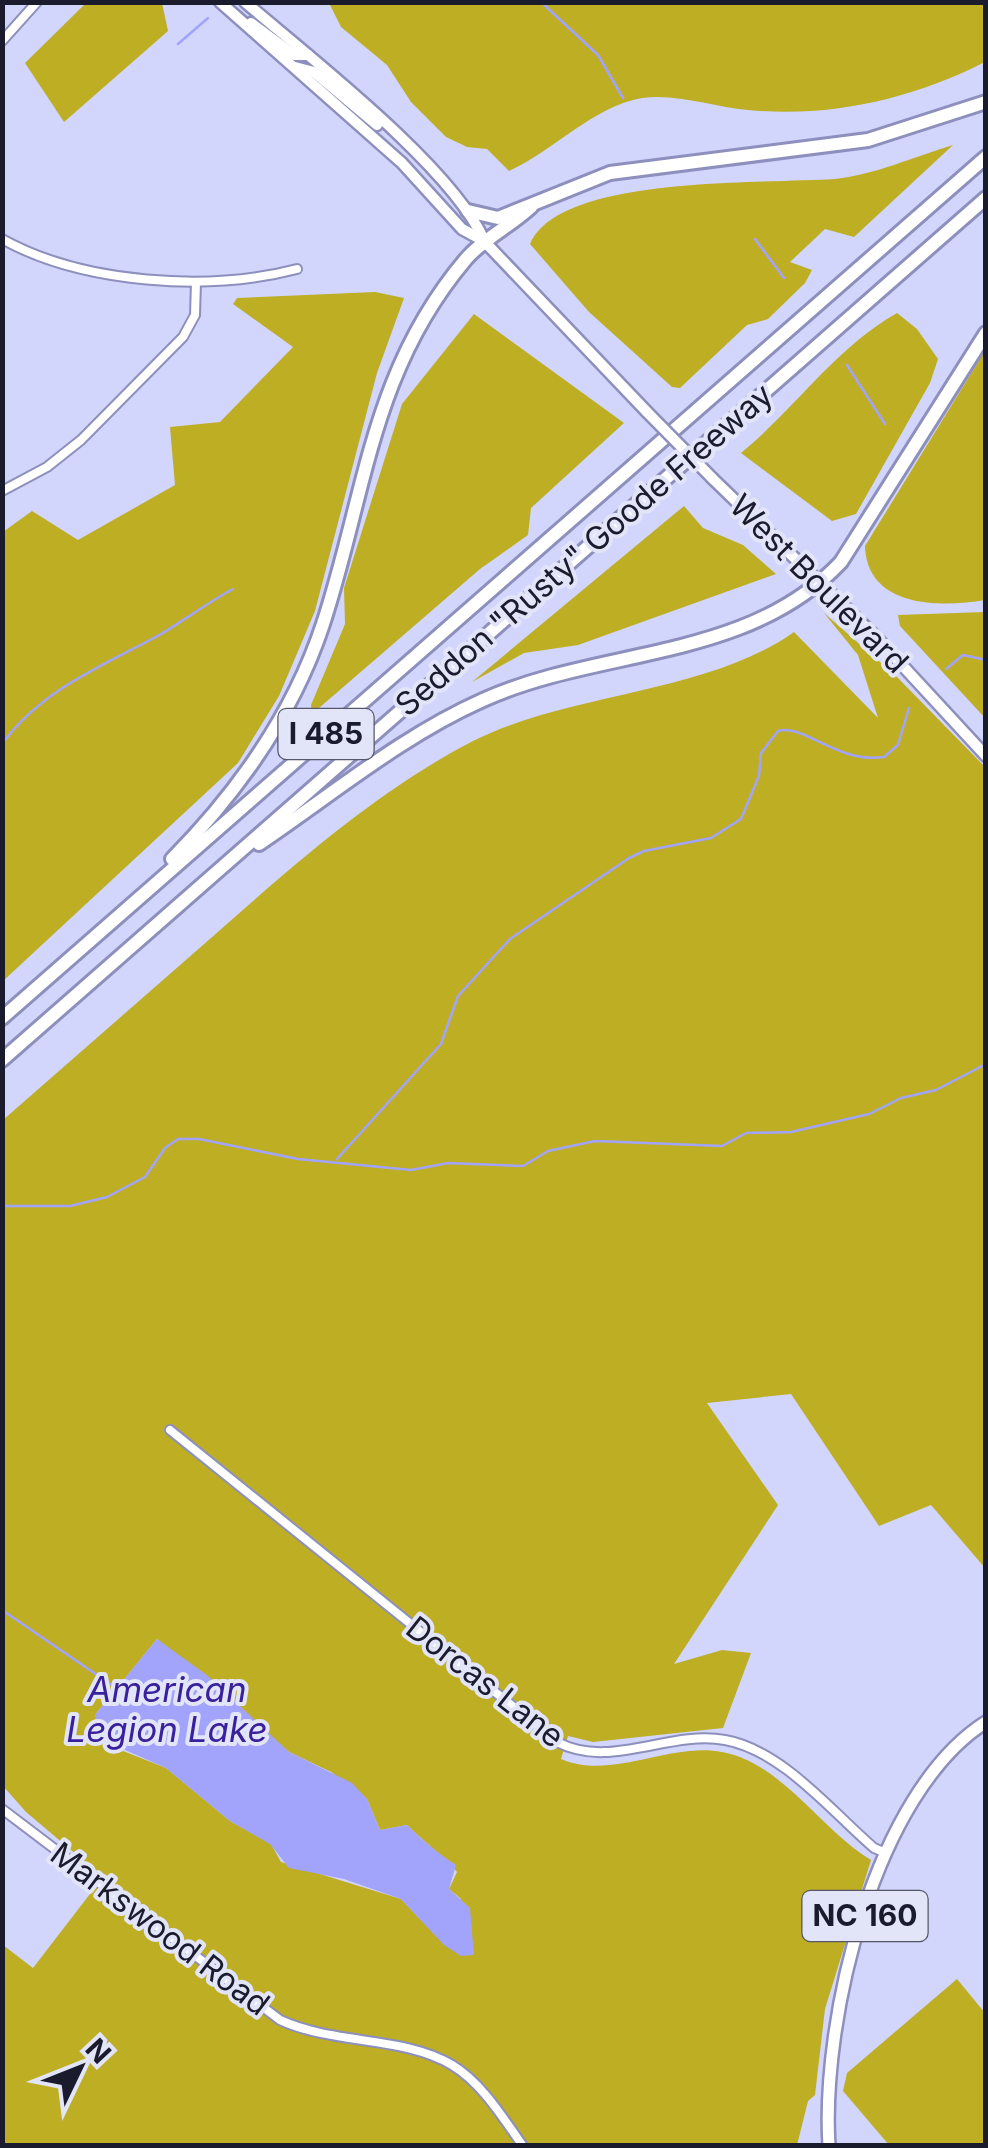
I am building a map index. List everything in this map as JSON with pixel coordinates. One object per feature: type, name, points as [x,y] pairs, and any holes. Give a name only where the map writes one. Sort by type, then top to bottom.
[{"type":"highway","points":[[468,211],[498,218],[610,172],[868,140],[986,102]]},
{"type":"highway","name":"Seddon \"Rusty\" Goode Freeway","points":[[2,1018],[986,157]]},
{"type":"highway","name":"Seddon \"Rusty\" Goode Freeway","points":[[2,1060],[986,198]]},
{"type":"highway","points":[[96,935],[215,816],[268,742],[295,693],[322,626],[360,475],[389,390],[435,303],[484,241],[532,207]]},
{"type":"highway","points":[[212,876],[376,760],[485,699],[530,682],[715,638],[752,624],[820,584],[841,562],[986,333]]},
{"type":"main road","name":"NC 160","points":[[829,2146],[828,2069],[837,2011],[886,1853],[924,1782],[956,1744],[986,1722]]},
{"type":"street","points":[[2,41],[37,2]]},
{"type":"street","name":"West Boulevard","points":[[220,2],[402,163],[462,229],[484,241]]},
{"type":"street","name":"West Boulevard","points":[[245,2],[399,138],[468,211],[484,241],[713,479],[877,638],[986,756]]},
{"type":"street","points":[[236,16],[263,29],[294,56],[308,55]]},
{"type":"street","points":[[295,67],[307,67],[366,118],[399,138]]},
{"type":"street","points":[[2,239],[59,263],[196,282],[262,278],[297,269]]},
{"type":"street","points":[[2,491],[47,467],[81,440],[184,336],[196,315],[196,282]]},
{"type":"street","name":"Dorcas Lane","points":[[170,1430],[557,1742],[574,1751],[597,1754],[698,1739],[730,1740],[780,1766],[874,1848],[886,1853]]},
{"type":"street","name":"Markswood Road","points":[[2,1809],[280,2020],[331,2038],[425,2054],[454,2066],[483,2094],[523,2146]]},
{"type":"shaded area","points":[[86,3],[162,3],[168,31],[64,122],[25,63]]},
{"type":"shaded area","points":[[329,3],[985,3],[985,62],[900,96],[840,108],[779,112],[668,97],[642,98],[607,110],[509,171],[487,149],[467,147],[446,137],[411,102],[387,65],[341,27]]},
{"type":"shaded area","points":[[953,145],[854,237],[825,229],[790,262],[812,270],[805,283],[768,319],[747,325],[680,388],[672,387],[589,312],[530,244],[549,221],[580,205],[622,194],[717,183],[850,177]]},
{"type":"shaded area","points":[[375,292],[404,298],[377,373],[315,611],[279,696],[238,763],[3,981],[3,532],[32,511],[78,540],[175,485],[170,427],[220,422],[293,347],[233,304],[237,298]]},
{"type":"shaded area","points":[[897,313],[917,329],[938,359],[930,383],[856,514],[832,521],[741,453],[834,361]]},
{"type":"shaded area","points":[[474,314],[624,423],[531,508],[528,535],[480,569],[312,714],[311,705],[345,624],[344,588],[402,404]]},
{"type":"shaded area","points":[[985,351],[985,600],[947,604],[908,599],[878,581],[869,566],[865,546]]},
{"type":"shaded area","points":[[684,506],[703,528],[743,545],[776,574],[578,645],[524,653],[472,682]]},
{"type":"shaded area","points":[[986,612],[985,718],[900,626],[898,615]]},
{"type":"shaded area","points":[[824,613],[897,677],[985,767],[985,1568],[931,1505],[879,1526],[791,1394],[707,1403],[778,1505],[674,1664],[722,1650],[751,1653],[723,1728],[593,1742],[568,1736],[561,1759],[600,1766],[702,1750],[744,1759],[782,1783],[871,1860],[825,2009],[815,2095],[808,2101],[797,2145],[3,2145],[3,1945],[33,1968],[103,1877],[26,1812],[3,1786],[3,1120],[309,853],[405,781],[473,741],[552,712],[721,668],[794,632],[878,718],[858,655]],"holes":[[[157,1639],[289,1752],[331,1772],[367,1799],[380,1830],[407,1825],[457,1872],[449,1889],[461,1899],[436,1936],[401,1899],[281,1862],[271,1844],[230,1821],[166,1768],[108,1745],[95,1715]]]},
{"type":"shaded area","points":[[957,1979],[985,2013],[985,2145],[889,2145],[843,2091],[847,2073]]},
{"type":"water","name":"American Legion Lake","points":[[157,1639],[208,1676],[289,1752],[352,1783],[367,1799],[380,1830],[407,1825],[456,1865],[449,1889],[470,1908],[474,1955],[461,1956],[444,1945],[401,1899],[344,1879],[289,1868],[270,1844],[230,1821],[166,1768],[100,1739],[95,1715]]},
{"type":"waterway","points":[[541,2],[598,55],[623,98]]},
{"type":"waterway","points":[[178,44],[208,18]]},
{"type":"waterway","points":[[755,239],[784,278]]},
{"type":"waterway","points":[[847,365],[885,424]]},
{"type":"waterway","points":[[2,744],[17,725],[52,695],[233,589]]},
{"type":"waterway","points":[[946,669],[963,655],[986,660]]},
{"type":"waterway","points":[[337,1159],[441,1044],[458,996],[510,939],[629,858],[644,851],[711,838],[741,819],[759,776],[761,753],[778,731],[799,733],[852,755],[884,757],[898,745],[909,708]]},
{"type":"waterway","points":[[2,1206],[70,1206],[107,1197],[145,1177],[165,1148],[178,1139],[199,1139],[298,1159],[411,1170],[448,1163],[523,1166],[548,1151],[595,1141],[722,1146],[746,1133],[791,1132],[869,1114],[901,1098],[936,1090],[986,1064]]},
{"type":"waterway","points":[[2,1610],[116,1688]]}]
